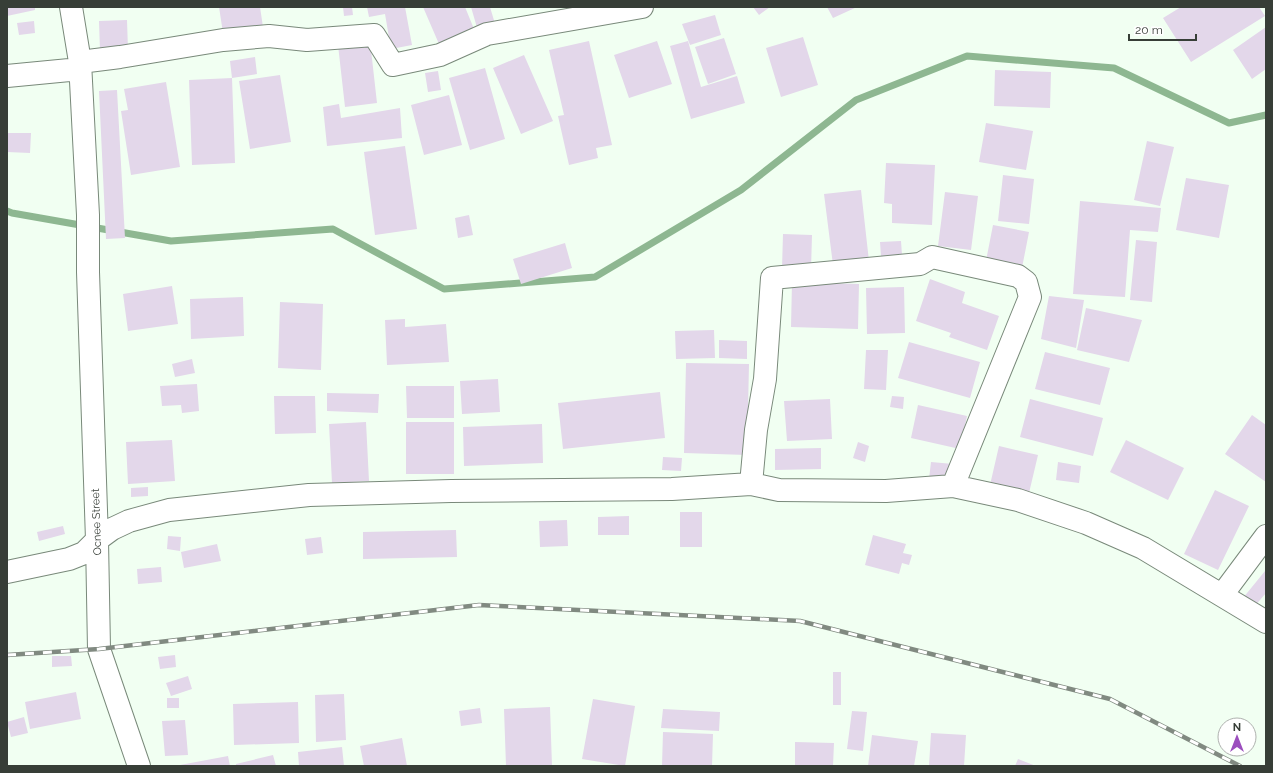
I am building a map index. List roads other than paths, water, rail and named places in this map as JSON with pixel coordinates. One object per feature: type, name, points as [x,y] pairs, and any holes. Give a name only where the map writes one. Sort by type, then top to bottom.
[{"type":"street","name":"Ocnee Street","points":[[71,7],[80,65],[88,215],[88,272],[99,649],[139,766]]},
{"type":"street","points":[[7,76],[223,40],[269,36],[306,40],[374,35],[393,66],[440,55],[487,34],[591,12],[642,7]]},
{"type":"street","points":[[751,484],[756,430],[765,379],[772,278],[920,264],[932,257],[1018,276],[1026,282],[1030,297],[953,486]]},
{"type":"street","points":[[7,572],[69,559],[84,553],[97,540],[112,529],[129,521],[169,510],[309,495],[451,491],[672,489],[751,484],[779,490],[886,491],[953,486],[1018,500],[1086,523],[1143,548],[1266,622]]},
{"type":"street","points":[[1222,595],[1266,536]]},
{"type":"waterway","points":[[7,211],[171,241],[333,229],[444,289],[595,277],[741,190],[856,100],[967,56],[1114,68],[1229,123],[1266,115]]},
{"type":"railway","points":[[7,655],[99,649],[479,605],[800,621],[1110,699],[1240,766]]}]
